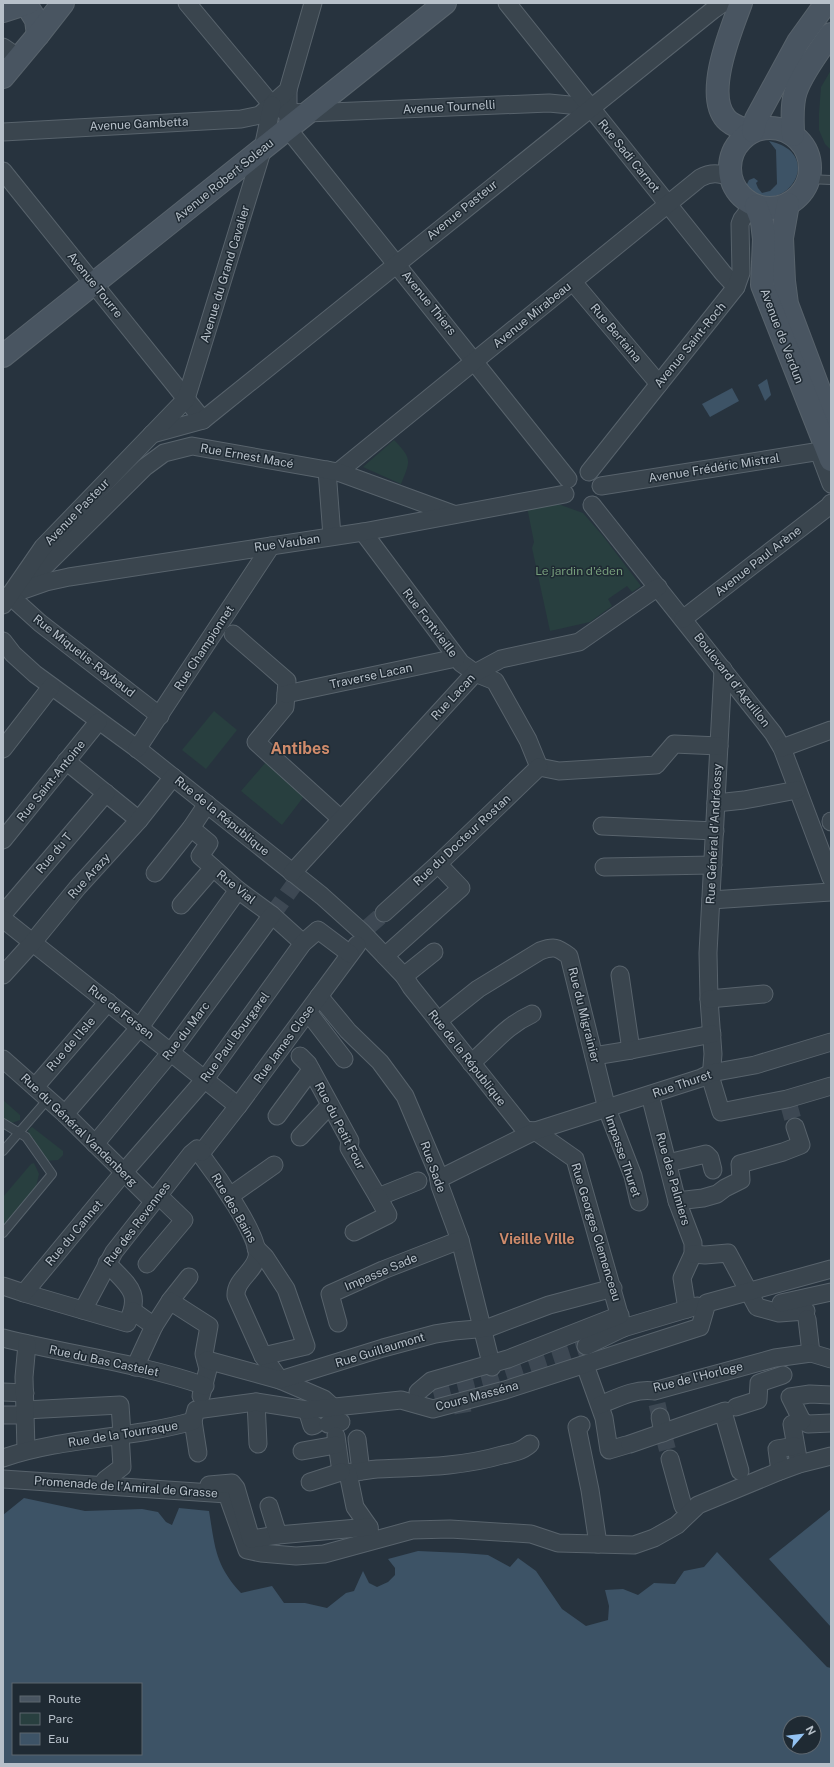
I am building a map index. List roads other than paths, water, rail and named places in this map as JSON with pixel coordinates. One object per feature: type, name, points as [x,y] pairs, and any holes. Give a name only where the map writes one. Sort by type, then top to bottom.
[{"type":"street","points":[[3,11],[27,3],[36,20],[38,35]]},
{"type":"street","points":[[3,77],[11,52],[38,35],[63,3]]},
{"type":"street","name":"Avenue Thiers","points":[[187,3],[295,112],[396,263],[475,361],[567,486]]},
{"type":"street","points":[[295,112],[288,90],[313,3]]},
{"type":"street","name":"Avenue Robert Soleau","points":[[3,356],[263,148],[295,112],[445,3]]},
{"type":"street","name":"Rue Sadi Carnot","points":[[507,3],[723,273],[736,287]]},
{"type":"street","points":[[741,3],[725,47],[718,87],[718,104],[726,119],[734,125],[752,132]]},
{"type":"street","points":[[752,132],[756,119],[798,42],[826,3]]},
{"type":"street","name":"Avenue Pasteur","points":[[152,434],[203,420],[714,5]]},
{"type":"street","points":[[793,135],[793,109],[796,91],[816,54],[831,34]]},
{"type":"street","name":"Avenue Tournelli","points":[[288,90],[293,98],[304,103],[295,112]]},
{"type":"street","name":"Avenue Tournelli","points":[[295,112],[549,103],[590,107]]},
{"type":"street","name":"Avenue Gambetta","points":[[3,132],[240,119],[260,115],[295,112]]},
{"type":"street","name":"Avenue du Grand Cavalier","points":[[186,399],[263,148],[295,112]]},
{"type":"street","points":[[763,128],[784,130],[793,135],[805,149],[809,157],[810,166],[808,179],[802,192],[788,204],[778,208],[755,206],[739,194],[730,177],[730,162],[735,147],[742,139],[752,132],[763,128]]},
{"type":"street","name":"Avenue Tourre","points":[[3,171],[186,399]]},
{"type":"street","name":"Avenue Mirabeau","points":[[332,471],[475,361],[700,178],[707,174],[721,174],[730,177]]},
{"type":"street","name":"Avenue de Verdun","points":[[788,204],[782,238],[784,281],[787,304],[831,422]]},
{"type":"street","name":"Avenue de Verdun","points":[[755,206],[762,222],[764,239],[762,285],[825,454]]},
{"type":"street","name":"Avenue Saint-Roch","points":[[588,472],[736,287],[741,273],[740,224],[742,219],[755,206]]},
{"type":"street","name":"Rue Bertaina","points":[[572,282],[659,384]]},
{"type":"street","points":[[736,287],[748,283],[762,285]]},
{"type":"street","points":[[186,399],[203,420]]},
{"type":"street","name":"Avenue Pasteur","points":[[10,597],[43,547],[186,399]]},
{"type":"street","name":"Rue Ernest Macé","points":[[10,597],[46,566],[145,467],[164,453],[192,446],[332,471],[453,514]]},
{"type":"street","points":[[825,454],[831,484]]},
{"type":"street","name":"Avenue Frédéric Mistral","points":[[601,486],[825,454]]},
{"type":"street","points":[[332,471],[332,536]]},
{"type":"street","points":[[576,472],[588,472],[598,480],[601,486],[599,496],[592,505],[580,507],[573,504],[567,486],[576,472]]},
{"type":"street","name":"Rue Vauban","points":[[10,597],[46,582],[69,577],[363,532],[453,514],[567,486]]},
{"type":"street","name":"Avenue Paul Arène","points":[[683,619],[829,506],[831,502]]},
{"type":"street","name":"Boulevard d'Aguillon","points":[[592,505],[724,669],[773,733],[782,748],[831,878]]},
{"type":"street","name":"Rue Fontvieille","points":[[363,532],[460,663],[475,673],[495,681],[528,740],[539,767]]},
{"type":"street","name":"Rue Championnet","points":[[138,749],[270,546]]},
{"type":"street","name":"Rue Lacan","points":[[292,872],[475,673],[501,659],[579,642],[658,587]]},
{"type":"street","name":"Rue Miquelis-Raybaud","points":[[10,597],[40,623],[160,716]]},
{"type":"street","points":[[233,634],[287,681],[285,707],[256,742],[339,821]]},
{"type":"street","name":"Rue de la République","points":[[3,641],[27,672],[51,687],[98,722],[138,749],[365,932],[404,976],[525,1130],[535,1131]]},
{"type":"street","name":"Traverse Lacan","points":[[286,694],[456,658]]},
{"type":"street","name":"Rue Général d'Andréossy","points":[[724,669],[708,953],[709,999],[713,1054],[711,1080],[721,1112],[788,1100],[831,1086]]},
{"type":"street","points":[[3,749],[51,687]]},
{"type":"street","name":"Rue Saint-Antoine","points":[[3,840],[98,722]]},
{"type":"street","points":[[782,748],[831,730]]},
{"type":"street","points":[[539,767],[559,772],[656,765],[674,744],[719,746]]},
{"type":"street","points":[[66,761],[140,820]]},
{"type":"street","name":"Rue du Docteur Rostan","points":[[384,913],[438,864],[539,767]]},
{"type":"street","name":"Rue Arazy","points":[[3,974],[33,942],[78,887],[140,820],[173,777]]},
{"type":"street","points":[[716,803],[744,800],[797,790]]},
{"type":"street","name":"Rue du T","points":[[3,914],[106,793]]},
{"type":"street","points":[[155,873],[191,828],[207,804]]},
{"type":"street","points":[[602,826],[715,831]]},
{"type":"street","name":"Rue Vial","points":[[191,828],[209,843],[200,856],[238,890],[272,915],[303,943]]},
{"type":"street","points":[[385,956],[461,888],[438,864]]},
{"type":"street","points":[[604,867],[713,866]]},
{"type":"street","points":[[181,905],[213,868]]},
{"type":"street","points":[[65,1114],[140,1027],[238,890]]},
{"type":"street","points":[[711,900],[831,892]]},
{"type":"street","name":"Rue du Marc","points":[[95,1144],[171,1052],[272,915]]},
{"type":"street","name":"Rue de Fersen","points":[[3,919],[238,1106]]},
{"type":"street","name":"Rue Paul Bourgarel","points":[[124,1172],[205,1079],[303,943],[318,930],[350,954]]},
{"type":"street","name":"Rue James Close","points":[[202,1152],[308,1012],[365,932]]},
{"type":"street","name":"Rue du Migrainier","points":[[438,1021],[478,989],[540,951],[551,947],[560,950],[569,956],[607,1109]]},
{"type":"street","points":[[404,976],[434,952]]},
{"type":"street","points":[[620,975],[631,1050]]},
{"type":"street","points":[[709,999],[764,994]]},
{"type":"street","name":"Rue Sade","points":[[319,996],[348,1031],[380,1062],[405,1096],[432,1177],[440,1186],[460,1240],[492,1365]]},
{"type":"street","name":"Rue de l'Isle","points":[[34,1087],[108,1002]]},
{"type":"street","points":[[308,1012],[344,1059]]},
{"type":"street","points":[[471,1063],[500,1034],[516,1021],[532,1014]]},
{"type":"street","points":[[594,1056],[712,1034]]},
{"type":"street","name":"Rue Thuret","points":[[432,1177],[535,1131],[650,1095],[701,1078],[711,1073],[755,1065],[831,1042]]},
{"type":"street","name":"Rue du Petit Four","points":[[300,1056],[311,1070],[330,1104],[350,1141],[349,1148],[388,1215],[354,1232]]},
{"type":"street","name":"Rue du Général Vandenberg","points":[[3,1059],[65,1114],[124,1172],[184,1220],[147,1264]]},
{"type":"street","points":[[276,1116],[311,1070]]},
{"type":"street","name":"Rue des Palmiers","points":[[650,1095],[677,1201],[693,1243],[693,1254]]},
{"type":"street","points":[[300,1137],[330,1104]]},
{"type":"street","name":"Impasse Thuret","points":[[607,1109],[633,1176],[639,1202]]},
{"type":"street","points":[[677,1201],[703,1198],[717,1194],[741,1180],[740,1164],[784,1152],[801,1145],[795,1127]]},
{"type":"street","name":"Rue Georges Clemenceau","points":[[535,1131],[575,1159],[613,1288],[627,1322],[644,1346]]},
{"type":"street","name":"Rue des Revennes","points":[[82,1310],[107,1263],[156,1198],[191,1154],[198,1150],[202,1152]]},
{"type":"street","name":"Rue des Bains","points":[[202,1152],[201,1156],[230,1196],[252,1236],[257,1256],[253,1266],[236,1291],[236,1296],[263,1356],[280,1380]]},
{"type":"street","points":[[668,1163],[706,1154],[710,1158],[713,1170]]},
{"type":"street","points":[[230,1196],[274,1164]]},
{"type":"street","name":"Rue du Cannet","points":[[24,1294],[124,1172]]},
{"type":"street","points":[[378,1197],[432,1177]]},
{"type":"street","name":"Impasse Sade","points":[[338,1322],[330,1294],[383,1270],[460,1240]]},
{"type":"street","points":[[256,1248],[265,1257],[286,1289],[306,1346],[263,1356]]},
{"type":"street","points":[[687,1309],[682,1278],[693,1254],[705,1255],[728,1253],[757,1306],[779,1313],[806,1315],[811,1354],[831,1359]]},
{"type":"street","points":[[3,1286],[24,1294],[127,1323],[135,1305],[133,1292],[107,1263]]},
{"type":"street","points":[[401,1400],[425,1392],[431,1381],[492,1365],[551,1343],[627,1322],[687,1309],[831,1268]]},
{"type":"street","points":[[135,1367],[154,1326],[170,1301],[189,1277]]},
{"type":"street","name":"Rue Guillaumont","points":[[280,1380],[382,1348],[435,1334],[454,1330],[488,1328],[549,1305],[613,1288]]},
{"type":"street","points":[[749,1291],[782,1304],[831,1292]]},
{"type":"street","points":[[170,1301],[209,1326],[204,1354],[207,1360],[208,1369],[195,1415],[198,1454]]},
{"type":"street","name":"Cours Masséna","points":[[307,1410],[333,1427],[360,1411],[401,1400],[433,1409],[505,1390],[700,1327],[707,1303]]},
{"type":"street","points":[[133,1311],[154,1326]]},
{"type":"street","points":[[586,1346],[627,1322]]},
{"type":"street","name":"Rue du Bas Castelet","points":[[3,1338],[135,1367],[184,1379],[204,1386]]},
{"type":"street","points":[[26,1450],[25,1393],[27,1344]]},
{"type":"street","name":"Rue de l'Horloge","points":[[600,1405],[621,1396],[645,1389],[654,1390],[778,1358],[811,1354]]},
{"type":"street","points":[[778,1358],[790,1397],[802,1421],[808,1424],[831,1423]]},
{"type":"street","points":[[202,1486],[232,1483],[236,1488],[251,1539],[278,1535],[370,1534],[355,1508],[350,1472],[324,1399],[280,1380],[207,1360]]},
{"type":"street","points":[[585,1365],[604,1418],[609,1450],[628,1444],[661,1425],[728,1410],[758,1400],[758,1382],[784,1377]]},
{"type":"street","points":[[3,1392],[25,1393]]},
{"type":"street","points":[[790,1397],[810,1394],[831,1395]]},
{"type":"street","points":[[256,1402],[258,1444]]},
{"type":"street","name":"Rue de la Tourraque","points":[[4,1456],[26,1450],[121,1434],[165,1429],[195,1415],[256,1402],[307,1410]]},
{"type":"street","points":[[3,1415],[120,1405],[122,1467],[105,1480]]},
{"type":"street","points":[[307,1410],[312,1426],[333,1427]]},
{"type":"street","points":[[728,1410],[740,1471]]},
{"type":"street","points":[[799,1464],[792,1424],[802,1421]]},
{"type":"street","points":[[581,1425],[577,1427],[590,1490],[598,1544]]},
{"type":"street","points":[[302,1451],[333,1427]]},
{"type":"street","points":[[350,1472],[357,1439]]},
{"type":"street","points":[[310,1482],[350,1472],[426,1470],[482,1461],[524,1450],[530,1444]]},
{"type":"street","points":[[780,1471],[777,1449],[795,1446]]},
{"type":"street","name":"Promenade de l'Amiral de Grasse","points":[[3,1479],[226,1494],[247,1550],[261,1553],[296,1556],[324,1554],[370,1534],[412,1530],[454,1529],[531,1534],[558,1543],[634,1544],[654,1538],[677,1525],[698,1505],[799,1464],[831,1456]]},
{"type":"street","points":[[670,1459],[683,1506]]},
{"type":"street","points":[[269,1506],[278,1535]]},
{"type":"lane","points":[[808,179],[831,180]]},
{"type":"lane","points":[[3,1151],[48,1100]]},
{"type":"lane","points":[[3,1123],[26,1138],[52,1174],[3,1233]]},
{"type":"water","points":[[769,141],[787,148],[796,159],[798,171],[794,182],[785,191],[773,196],[760,195],[746,186],[749,180],[754,178],[758,181],[756,183],[762,193],[770,191],[777,184],[776,150]]},
{"type":"water","points":[[767,379],[771,395],[765,401],[758,385]]},
{"type":"water","points":[[732,388],[739,401],[710,417],[702,404]]},
{"type":"water","points":[[24,1498],[85,1511],[142,1509],[158,1512],[166,1522],[172,1525],[179,1508],[209,1511],[215,1545],[221,1564],[232,1583],[241,1593],[272,1586],[284,1603],[305,1603],[327,1608],[346,1593],[354,1591],[363,1571],[369,1583],[377,1587],[388,1582],[395,1575],[395,1568],[388,1559],[418,1551],[488,1555],[510,1567],[518,1558],[536,1571],[562,1609],[586,1626],[608,1620],[609,1606],[605,1590],[623,1589],[638,1595],[654,1583],[675,1584],[684,1571],[704,1567],[717,1552],[827,1667],[831,1668],[831,1764],[3,1764],[3,1515]]},
{"type":"water","points":[[831,1509],[831,1627],[769,1559]]},
{"type":"tunnel","points":[[272,915],[299,878]]},
{"type":"tunnel","points":[[367,928],[384,913]]},
{"type":"tunnel","points":[[788,1102],[795,1127]]},
{"type":"tunnel","points":[[433,1392],[495,1376],[586,1346]]},
{"type":"tunnel","points":[[657,1404],[660,1417]]},
{"type":"tunnel","points":[[462,1407],[463,1413]]},
{"type":"tunnel","points":[[663,1433],[670,1459]]},
{"type":"district","name":"Antibes","points":[[300,748]]},
{"type":"district","name":"Vieille Ville","points":[[537,1239]]},
{"type":"park label","name":"Le jardin d'éden","points":[[579,571]]}]
